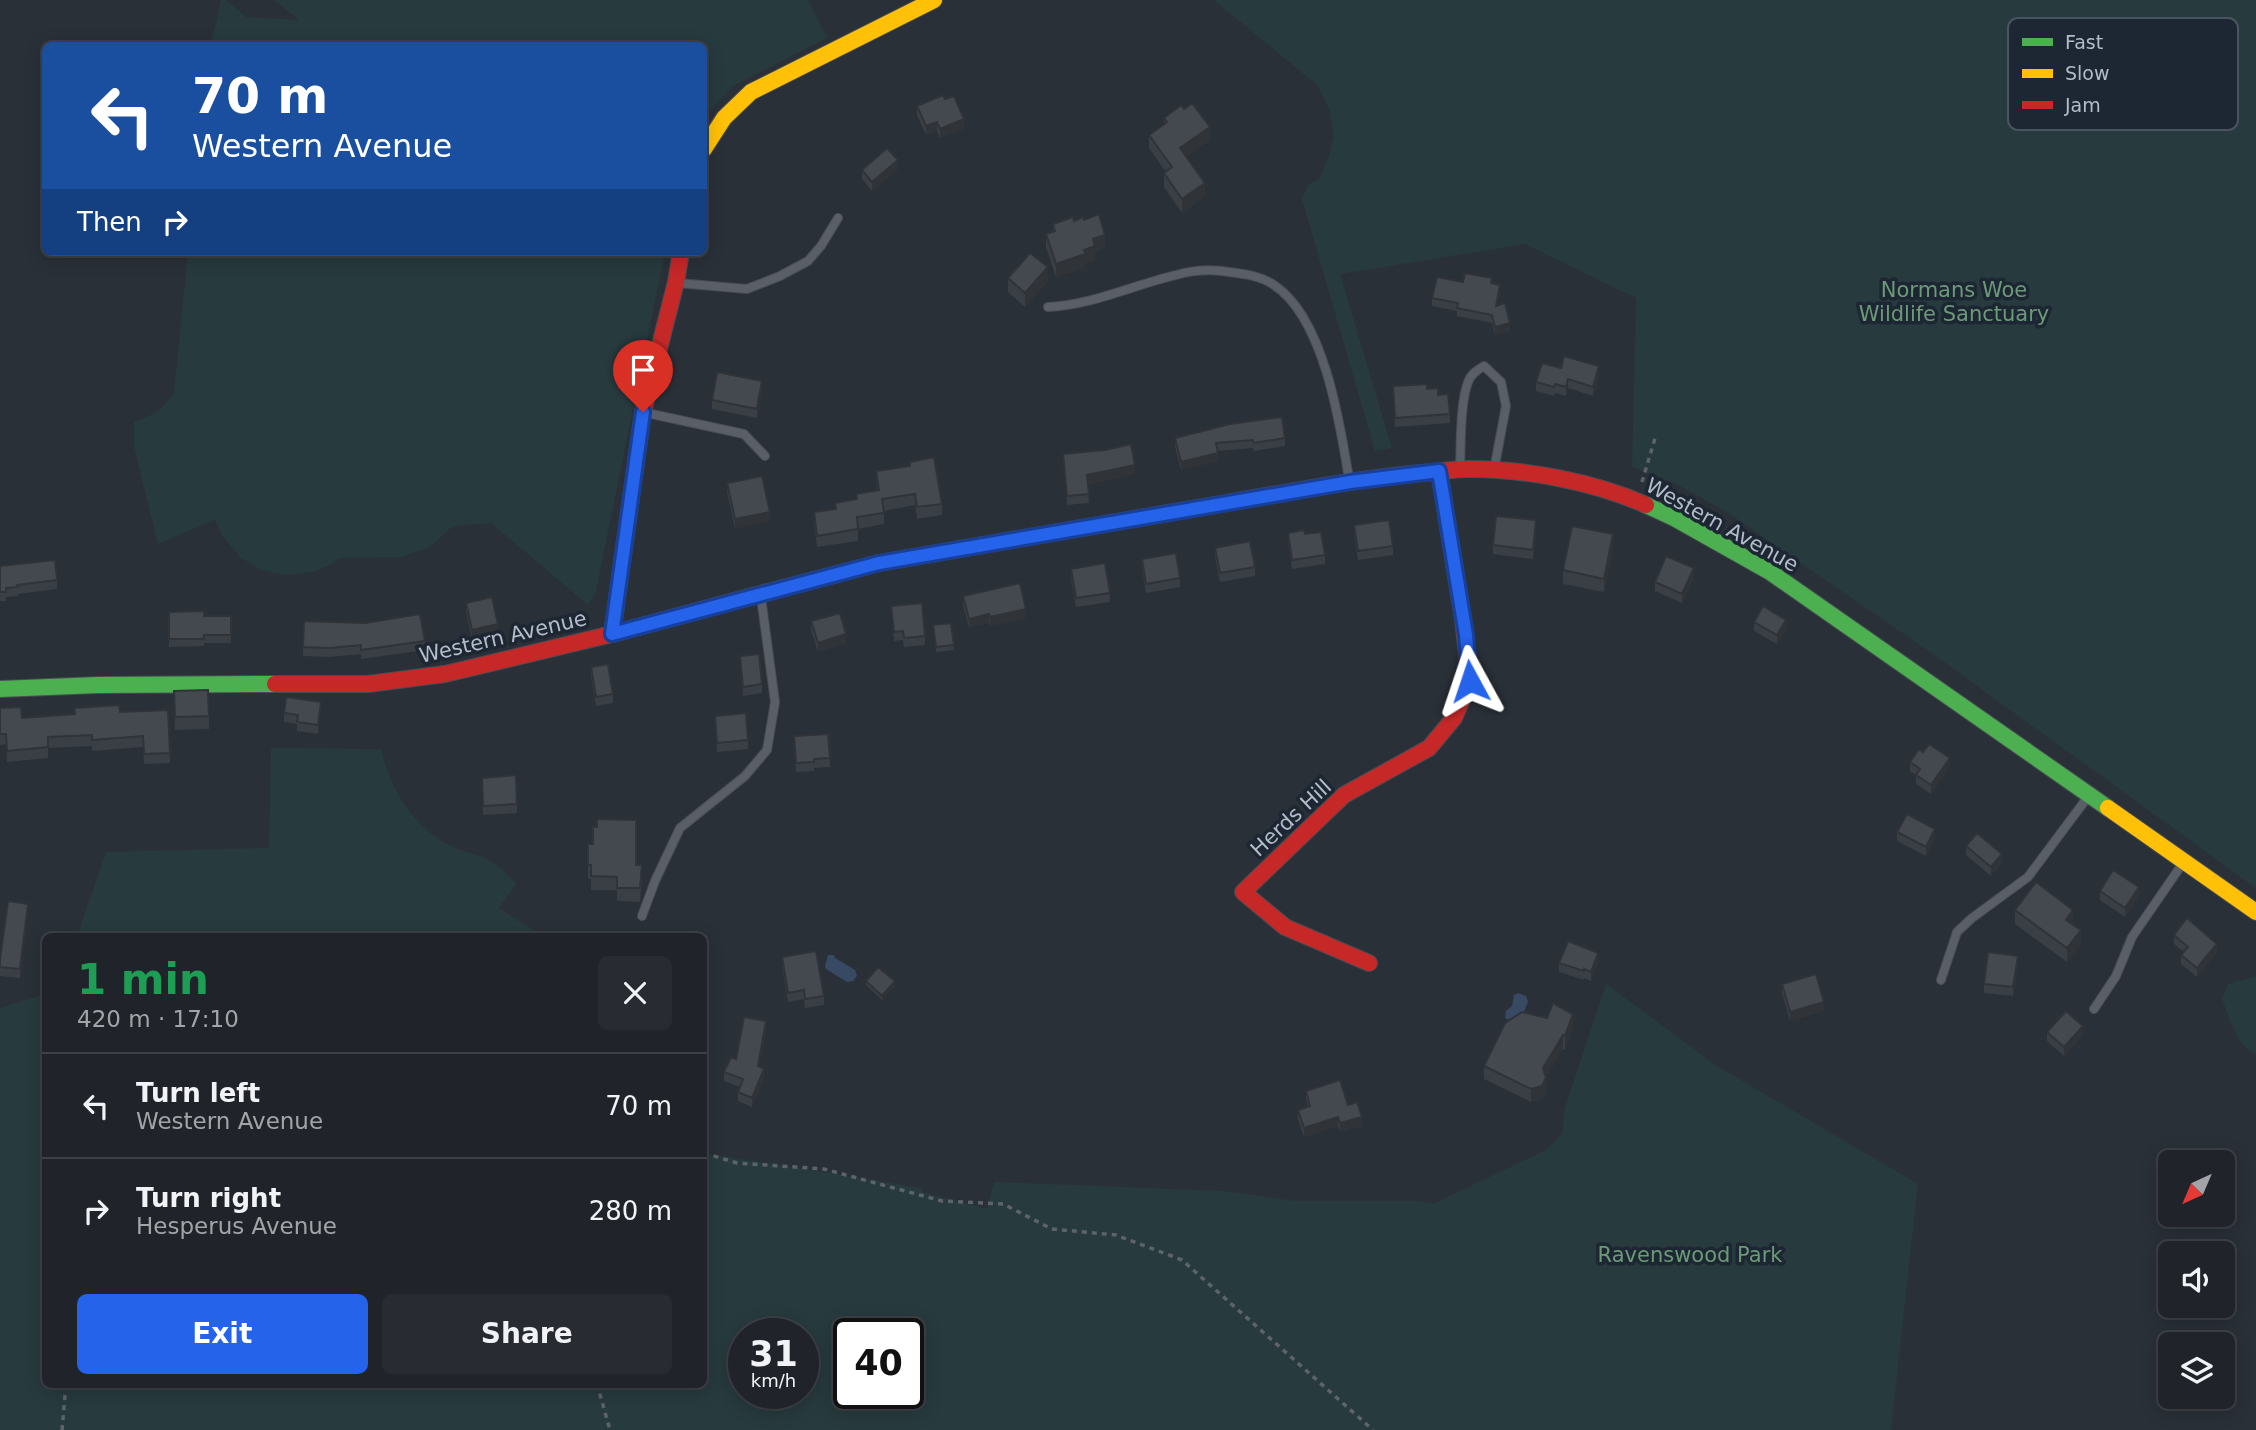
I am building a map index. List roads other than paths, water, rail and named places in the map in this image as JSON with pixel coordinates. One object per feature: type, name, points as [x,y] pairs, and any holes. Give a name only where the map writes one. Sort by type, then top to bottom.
[{"type":"main road","points":[[707,143],[729,110],[751,92],[934,0]]},
{"type":"main road","points":[[612,634],[643,412],[680,256]]},
{"type":"main road","name":"Western Avenue","points":[[0,689],[98,685],[368,684],[446,674],[612,634],[879,563],[1350,482],[1460,470],[1528,474],[1588,485],[1636,501],[1674,518],[1770,572],[2256,912]]},
{"type":"main road","name":"Herds Hill","points":[[1368,963],[1284,927],[1243,892],[1344,795],[1429,748],[1454,718],[1470,681],[1466,635],[1439,471]]},
{"type":"lane","points":[[676,282],[747,289],[780,276],[808,261],[838,218]]},
{"type":"lane","points":[[1048,307],[1079,305],[1160,279],[1208,269],[1256,276],[1275,285],[1301,312],[1314,338],[1333,393],[1350,482]]},
{"type":"lane","points":[[1460,470],[1462,421],[1468,382],[1473,373],[1484,366],[1501,382],[1506,406],[1494,471]]},
{"type":"lane","points":[[643,412],[744,434],[765,456]]},
{"type":"lane","points":[[642,916],[680,828],[745,776],[767,750],[775,702],[761,594]]},
{"type":"lane","points":[[1941,980],[1957,932],[2028,877],[2089,795]]},
{"type":"lane","points":[[2094,1009],[2116,976],[2132,937],[2185,862]]},
{"type":"water","points":[[828,955],[834,955],[855,970],[857,976],[853,981],[847,982],[826,969]]},
{"type":"water","points":[[1518,993],[1526,996],[1528,1002],[1522,1016],[1513,1022],[1505,1018],[1506,1011],[1512,1006],[1514,995]]},
{"type":"park label","name":"Normans Woe Wildlife Sanctuary","points":[[1954,302]]},
{"type":"park label","name":"Ravenswood Park","points":[[1690,1255]]}]
